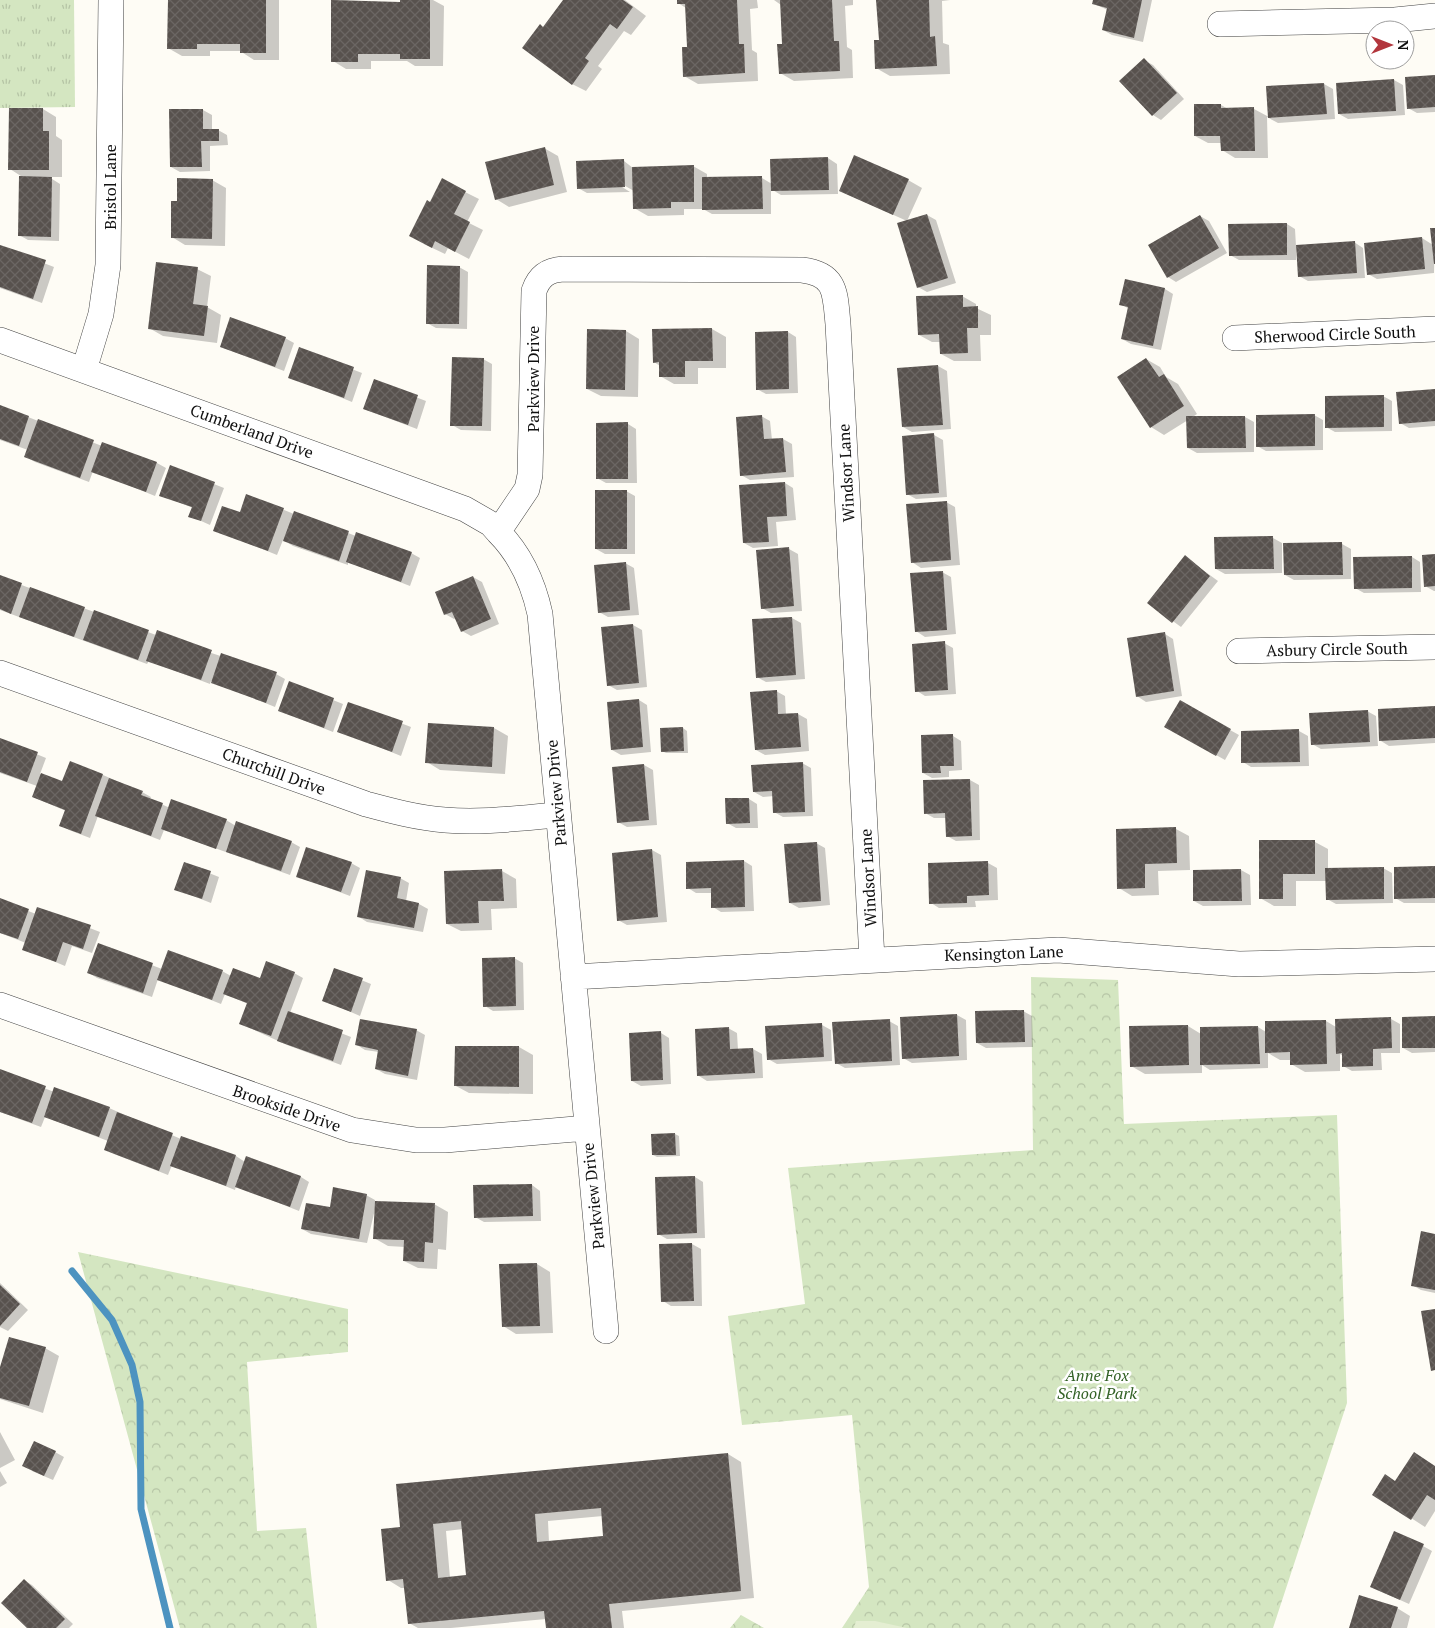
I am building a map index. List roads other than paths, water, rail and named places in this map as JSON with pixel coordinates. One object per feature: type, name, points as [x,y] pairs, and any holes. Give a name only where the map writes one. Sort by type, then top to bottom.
[{"type":"street","name":"Bristol Lane","points":[[84,370],[101,314],[108,266],[111,0]]},
{"type":"street","points":[[1220,24],[1395,20],[1435,16]]},
{"type":"street","name":"Windsor Lane","points":[[542,276],[548,272],[563,269],[802,270],[821,274],[832,285],[836,296],[838,324],[872,959]]},
{"type":"street","name":"Parkview Drive","points":[[542,276],[534,291],[530,475],[527,489],[498,532],[510,544],[531,580],[540,614],[606,1331]]},
{"type":"street","name":"Sherwood Circle South","points":[[1235,338],[1435,329]]},
{"type":"street","name":"Cumberland Drive","points":[[0,340],[465,509],[491,524],[498,532]]},
{"type":"street","name":"Asbury Circle South","points":[[1239,652],[1435,647]]},
{"type":"street","name":"Churchill Drive","points":[[0,673],[366,804],[401,814],[445,820],[478,821],[558,815]]},
{"type":"street","name":"Kensington Lane","points":[[573,977],[1058,950],[1239,964],[1435,958]]},
{"type":"street","name":"Brookside Drive","points":[[0,1005],[352,1130],[416,1140],[445,1140],[587,1128]]},
{"type":"waterway","points":[[72,1271],[112,1320],[132,1365],[140,1402],[141,1509],[170,1628]]},
{"type":"park label","name":"Anne Fox School Park","points":[[1097,1384]]}]
